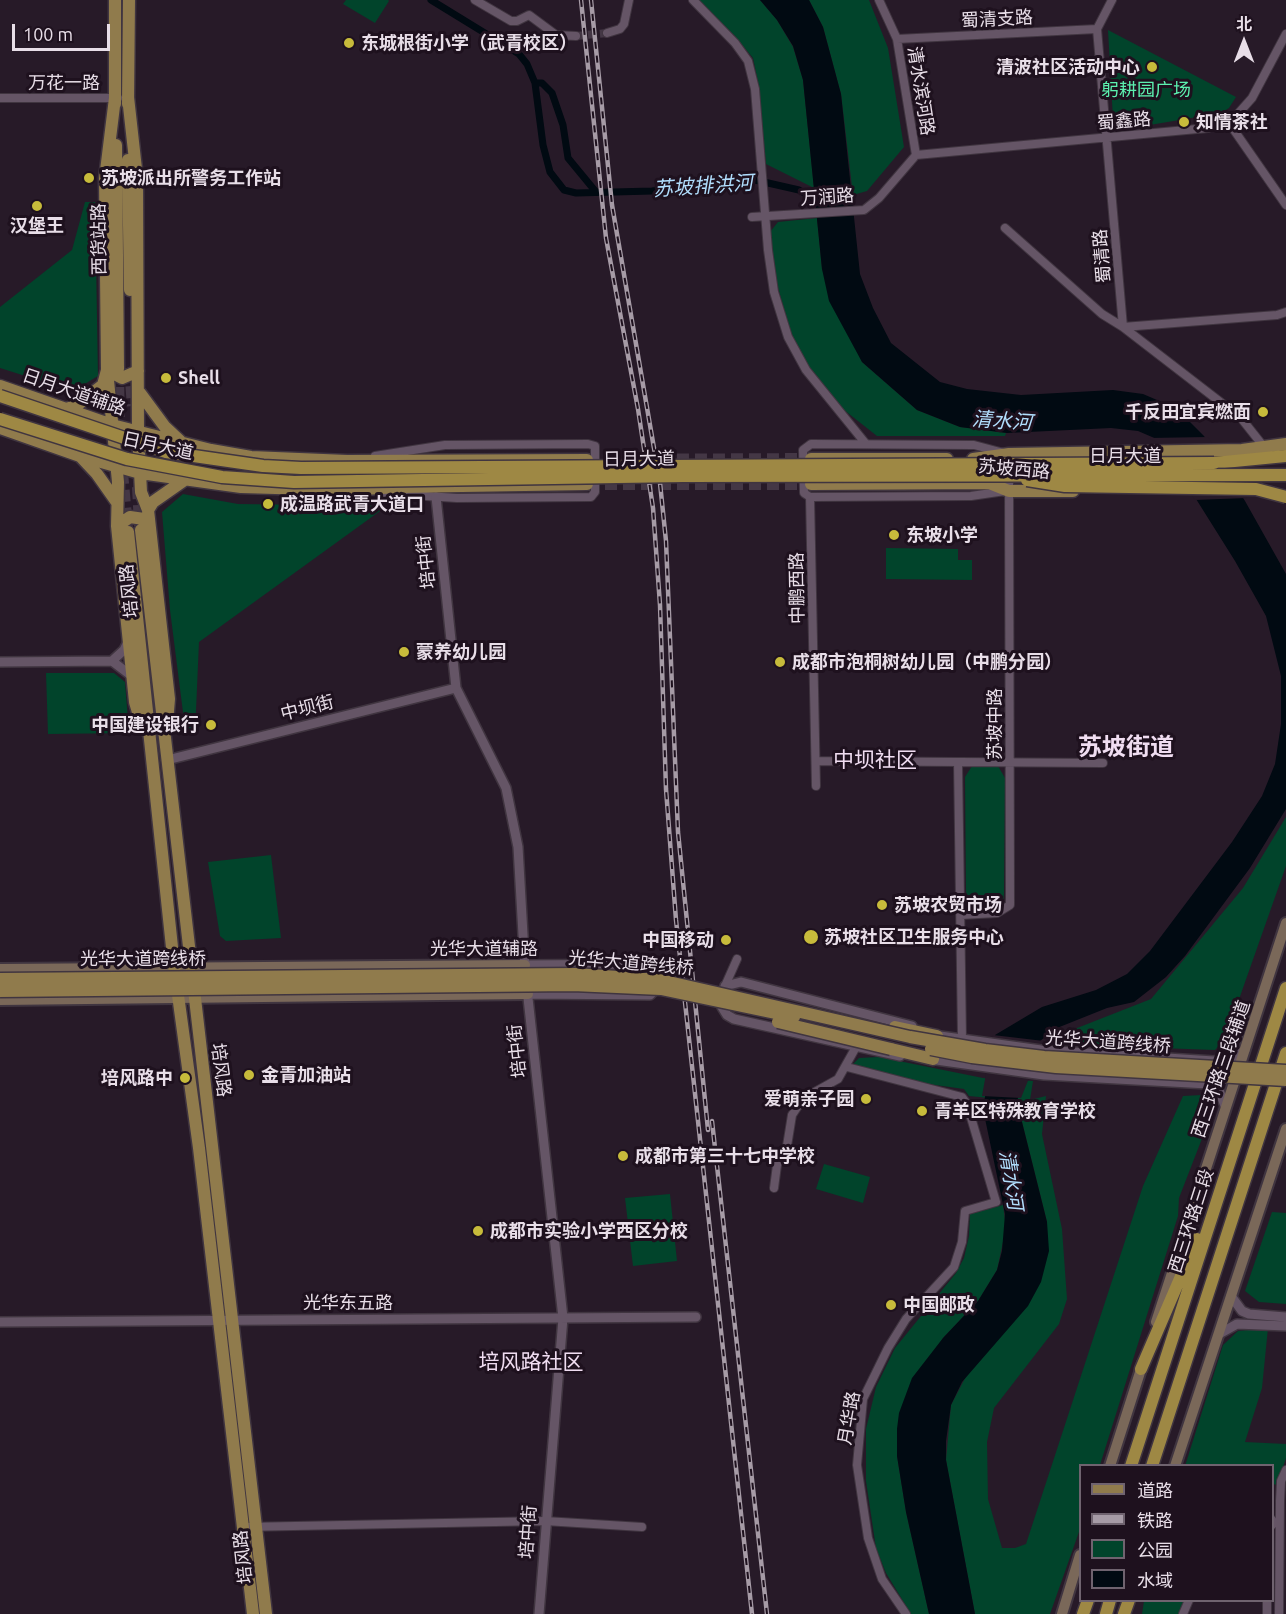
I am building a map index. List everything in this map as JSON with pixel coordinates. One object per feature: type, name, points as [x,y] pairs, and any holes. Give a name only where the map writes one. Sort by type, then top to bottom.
[{"type":"highway","name":"日月大道","points":[[0,396],[166,452],[214,460],[301,468],[1214,463]]},
{"type":"highway","name":"日月大道","points":[[0,419],[127,459],[222,477],[294,482],[987,474],[1286,475]]},
{"type":"highway","points":[[1214,463],[1286,456]]},
{"type":"highway","points":[[1214,463],[1286,463]]},
{"type":"highway","points":[[987,474],[1065,486],[1256,489],[1286,497]]},
{"type":"highway","name":"西三环路三段","points":[[1132,1464],[1286,988]]},
{"type":"highway","points":[[1153,1464],[1286,1053]]},
{"type":"highway","points":[[1141,1369],[1226,1172]]},
{"type":"main road","points":[[115,0],[121,98],[137,178],[124,370],[112,425],[116,466],[116,501]]},
{"type":"main road","points":[[129,0],[121,98],[105,179],[124,370],[165,428],[183,444]]},
{"type":"main road","points":[[66,409],[76,405],[124,370]]},
{"type":"main road","name":"日月大道辅路","points":[[0,386],[112,425],[183,444],[251,457],[346,461],[587,460]]},
{"type":"main road","points":[[140,392],[138,432],[141,492],[136,524],[129,637],[135,702],[150,752]]},
{"type":"main road","points":[[0,428],[80,456],[140,473],[241,488],[345,490],[587,484]]},
{"type":"main road","name":"苏坡西路","points":[[811,459],[988,459],[1009,454],[1222,450],[1286,444]]},
{"type":"main road","points":[[80,456],[104,482],[116,501],[136,524]]},
{"type":"main road","points":[[136,524],[153,502],[183,481]]},
{"type":"main road","name":"苏坡西路","points":[[811,484],[989,483],[1009,490],[1181,492],[1246,492],[1286,489]]},
{"type":"main road","name":"培风路","points":[[136,524],[150,752],[253,1614]]},
{"type":"main road","name":"培风路","points":[[136,524],[169,699],[166,755],[193,997],[258,1527],[266,1614]]},
{"type":"main road","name":"西三环路三段辅道","points":[[1111,1464],[1286,923]]},
{"type":"main road","name":"光华大道辅路","points":[[0,969],[525,965]]},
{"type":"main road","points":[[104,998],[122,992],[122,976],[106,967]]},
{"type":"main road","name":"光华大道跨线桥","points":[[0,979],[563,974],[660,980],[714,990],[910,1037],[985,1050],[1044,1057],[1286,1071]]},
{"type":"main road","points":[[618,977],[677,976],[707,981],[937,1036]]},
{"type":"main road","name":"光华大道跨线桥","points":[[0,992],[538,985],[661,990],[972,1057],[1056,1067],[1286,1080]]},
{"type":"main road","points":[[661,990],[739,1013],[933,1059]]},
{"type":"main road","name":"光华大道辅路","points":[[0,1000],[528,994]]},
{"type":"main road","points":[[1176,1464],[1286,1129]]},
{"type":"main road","points":[[1062,1614],[1079,1558]]},
{"type":"street","points":[[475,0],[511,21],[529,15],[556,35],[576,36]]},
{"type":"street","points":[[607,33],[624,24],[629,0]]},
{"type":"street","points":[[693,0],[729,37],[748,61],[755,89],[764,216],[774,292],[788,337],[806,370],[866,444],[974,445],[1009,454]]},
{"type":"street","name":"清水滨河路","points":[[879,0],[897,39],[916,155]]},
{"type":"street","points":[[1097,29],[1112,0]]},
{"type":"street","name":"蜀清支路","points":[[897,39],[1097,29]]},
{"type":"street","name":"蜀清路","points":[[1097,29],[1123,327]]},
{"type":"street","name":"蜀鑫路","points":[[916,155],[1208,128],[1236,116],[1252,98],[1286,34]]},
{"type":"street","name":"万花一路","points":[[0,98],[121,98]]},
{"type":"street","points":[[1227,120],[1286,205]]},
{"type":"street","name":"万润路","points":[[752,217],[864,210],[879,198],[916,155]]},
{"type":"street","points":[[1005,228],[1102,314],[1123,327],[1242,418],[1264,447]]},
{"type":"street","points":[[1123,327],[1276,315],[1286,312]]},
{"type":"street","points":[[345,490],[436,497],[591,497],[595,492],[595,446],[588,444],[445,445],[346,461]]},
{"type":"street","name":"中鹏西路","points":[[816,786],[810,497],[804,493],[803,450],[806,446],[866,444]]},
{"type":"street","name":"苏坡中路","points":[[961,915],[1003,912],[1010,905],[1009,454]]},
{"type":"street","points":[[810,497],[971,496],[1009,490]]},
{"type":"street","name":"培中街","points":[[436,497],[456,688],[506,788],[518,847],[525,965],[563,1318],[539,1614]]},
{"type":"street","points":[[112,661],[124,650],[129,637]]},
{"type":"street","points":[[0,662],[112,661],[133,677]]},
{"type":"street","name":"中坝街","points":[[166,755],[456,688]]},
{"type":"street","points":[[816,761],[1103,763]]},
{"type":"street","points":[[958,762],[963,1040]]},
{"type":"street","points":[[737,959],[725,986],[722,1007],[727,1016],[734,1019],[886,1054],[1030,1074],[1208,1084],[1219,1090],[1225,1106]]},
{"type":"street","name":"光华大道辅路","points":[[525,965],[644,964],[652,968],[654,973],[654,991],[650,995],[528,994]]},
{"type":"street","points":[[725,986],[741,982],[896,1020],[937,1036],[992,1044],[1041,1050],[1214,1060],[1233,1058],[1245,1050]]},
{"type":"street","points":[[774,1188],[777,1165],[787,1146],[792,1115],[800,1103],[838,1079],[847,1067],[856,1047]]},
{"type":"street","name":"月华路","points":[[847,1067],[962,1097],[967,1104],[996,1202],[965,1211],[962,1242],[954,1267],[906,1319],[888,1348],[863,1399],[857,1465],[867,1538],[882,1579],[906,1614]]},
{"type":"street","points":[[1231,1296],[1242,1311],[1252,1315],[1286,1317]]},
{"type":"street","points":[[1237,1324],[1242,1311]]},
{"type":"street","name":"光华东五路","points":[[0,1322],[696,1317]]},
{"type":"street","points":[[1219,1334],[1237,1324],[1286,1326]]},
{"type":"street","points":[[1280,1614],[1276,1501],[1286,1470]]},
{"type":"street","points":[[244,1527],[545,1521],[642,1527]]},
{"type":"green space","points":[[346,0],[389,1],[375,23],[343,4]]},
{"type":"green space","points":[[697,0],[760,0],[777,20],[793,47],[803,80],[814,188],[766,164],[758,82],[753,58],[734,35]]},
{"type":"green space","points":[[809,0],[869,0],[888,48],[904,147],[867,191],[853,195],[841,94],[823,27]]},
{"type":"green space","name":"躬耕园广场","points":[[1108,30],[1236,97],[1229,108],[1221,113],[1126,129],[1113,119]]},
{"type":"green space","points":[[85,202],[95,202],[98,376],[73,391],[0,368],[0,307],[72,250]]},
{"type":"green space","points":[[817,218],[822,269],[862,362],[917,410],[960,427],[1006,433],[1005,436],[877,436],[839,406],[807,364],[792,337],[777,284],[770,232],[778,222]]},
{"type":"green space","points":[[183,494],[238,504],[387,506],[199,642],[195,733],[185,728],[170,610],[162,512]]},
{"type":"green space","points":[[886,548],[958,549],[958,560],[972,560],[972,580],[886,579]]},
{"type":"green space","points":[[46,673],[114,673],[125,682],[129,733],[48,734]]},
{"type":"green space","points":[[972,766],[998,766],[1005,778],[1004,894],[1003,901],[994,906],[977,905],[970,901],[966,892],[965,777]]},
{"type":"green space","points":[[1286,817],[1286,866],[1225,1039],[1215,1050],[1048,1044],[1049,1039],[1151,999],[1243,888]]},
{"type":"green space","points":[[271,855],[281,938],[226,941],[220,936],[208,862]]},
{"type":"green space","points":[[879,1057],[983,1078],[1033,1081],[1030,1100],[1046,1096],[1042,1134],[1062,1229],[1067,1299],[1059,1324],[994,1408],[987,1442],[988,1499],[1002,1548],[1015,1548],[1026,1544],[1143,1186],[1183,1096],[1202,1095],[1212,1100],[1215,1105],[1179,1198],[1178,1216],[1100,1464],[1079,1464],[1079,1532],[1050,1614],[975,1614],[946,1460],[951,1405],[1047,1222],[1017,1102],[1019,1101],[969,1096],[964,1089],[928,1084],[852,1065],[859,1058]]},
{"type":"green space","points":[[824,1164],[870,1177],[863,1203],[816,1189]]},
{"type":"green space","points":[[670,1194],[677,1261],[633,1266],[625,1198]]},
{"type":"green space","points":[[1003,1205],[1006,1228],[997,1270],[978,1301],[943,1338],[897,1429],[897,1456],[906,1512],[929,1614],[911,1614],[886,1573],[876,1548],[866,1481],[866,1429],[876,1387],[895,1348],[956,1273],[964,1258],[969,1236],[970,1214]]},
{"type":"green space","points":[[1272,1212],[1286,1213],[1286,1304],[1259,1302],[1245,1291]]},
{"type":"green space","points":[[1268,1328],[1262,1388],[1245,1442],[1286,1444],[1286,1458],[1277,1485],[1274,1484],[1274,1464],[1186,1464],[1223,1345],[1238,1331]]},
{"type":"green space","points":[[1144,1602],[1185,1602],[1179,1614],[1142,1614]]},
{"type":"water","name":"清水河","points":[[760,0],[809,0],[823,27],[841,94],[860,274],[873,308],[891,343],[940,382],[967,389],[1021,395],[1113,390],[1143,394],[1164,403],[1184,416],[1204,436],[1245,501],[1286,574],[1286,809],[1250,868],[1185,956],[1166,977],[1134,1002],[1107,1008],[1057,1028],[1040,1041],[1021,1086],[1017,1102],[1047,1222],[1049,1251],[1041,1282],[1028,1306],[962,1382],[951,1405],[946,1441],[946,1460],[975,1614],[929,1614],[906,1512],[897,1456],[897,1429],[899,1413],[912,1378],[943,1338],[978,1301],[997,1270],[1002,1251],[1005,1214],[983,1109],[995,1035],[1042,1007],[1096,990],[1127,974],[1150,951],[1232,842],[1262,796],[1275,764],[1281,724],[1281,676],[1266,616],[1235,561],[1159,440],[1138,431],[1111,428],[1007,433],[960,427],[917,410],[862,362],[829,301],[822,269],[803,80],[793,46],[777,20]]},
{"type":"pier","points":[[1208,437],[1247,498],[1195,500],[1157,442],[1148,438]]},
{"type":"pier","points":[[993,1035],[1044,1041],[1021,1098],[982,1096]]},
{"type":"waterway","name":"苏坡排洪河","points":[[431,0],[519,54],[527,64],[535,83],[543,145],[550,172],[564,190],[576,193],[652,191],[755,180],[799,190],[822,203]]},
{"type":"waterway","name":"苏坡排洪河","points":[[535,83],[542,83],[552,93],[563,125],[568,158],[596,192]]},
{"type":"tunnel","points":[[576,36],[607,33]]},
{"type":"tunnel","points":[[130,368],[133,406]]},
{"type":"tunnel","points":[[118,369],[119,437]]},
{"type":"tunnel","points":[[587,460],[811,459]]},
{"type":"tunnel","points":[[122,472],[127,527]]},
{"type":"tunnel","points":[[587,484],[811,484]]},
{"type":"tunnel","points":[[138,487],[140,526]]},
{"type":"railway","points":[[581,0],[606,238],[638,409],[653,508],[660,605],[666,789],[676,920],[752,1614]]},
{"type":"railway","points":[[591,0],[612,205],[660,483],[666,541],[678,832],[708,1130]]},
{"type":"railway","points":[[712,1121],[767,1614]]},
{"type":"place","name":"东城根街小学（武青校区）","points":[[349,43]]},
{"type":"place","name":"清波社区活动中心","points":[[1152,67]]},
{"type":"place","name":"知情茶社","points":[[1184,122]]},
{"type":"place","name":"苏坡派出所警务工作站","points":[[89,178]]},
{"type":"place","name":"汉堡王","points":[[37,206]]},
{"type":"place","name":"Shell","points":[[166,378]]},
{"type":"place","name":"千反田宜宾燃面","points":[[1263,412]]},
{"type":"place","name":"成温路武青大道口","points":[[268,504]]},
{"type":"place","name":"东坡小学","points":[[894,535]]},
{"type":"place","name":"蒙养幼儿园","points":[[404,652]]},
{"type":"place","name":"成都市泡桐树幼儿园（中鹏分园）","points":[[780,662]]},
{"type":"place","name":"中国建设银行","points":[[211,725]]},
{"type":"place","name":"苏坡农贸市场","points":[[882,905]]},
{"type":"place","name":"苏坡社区卫生服务中心","points":[[811,937]]},
{"type":"place","name":"中国移动","points":[[726,940]]},
{"type":"place","name":"金青加油站","points":[[249,1075]]},
{"type":"place","name":"培风路中","points":[[185,1078]]},
{"type":"place","name":"爱萌亲子园","points":[[866,1099]]},
{"type":"place","name":"青羊区特殊教育学校","points":[[922,1111]]},
{"type":"place","name":"成都市第三十七中学校","points":[[623,1156]]},
{"type":"place","name":"成都市实验小学西区分校","points":[[478,1231]]},
{"type":"place","name":"中国邮政","points":[[891,1305]]},
{"type":"district","name":"苏坡街道","points":[[1126,747]]},
{"type":"district","name":"中坝社区","points":[[875,760]]},
{"type":"district","name":"培风路社区","points":[[531,1362]]}]
